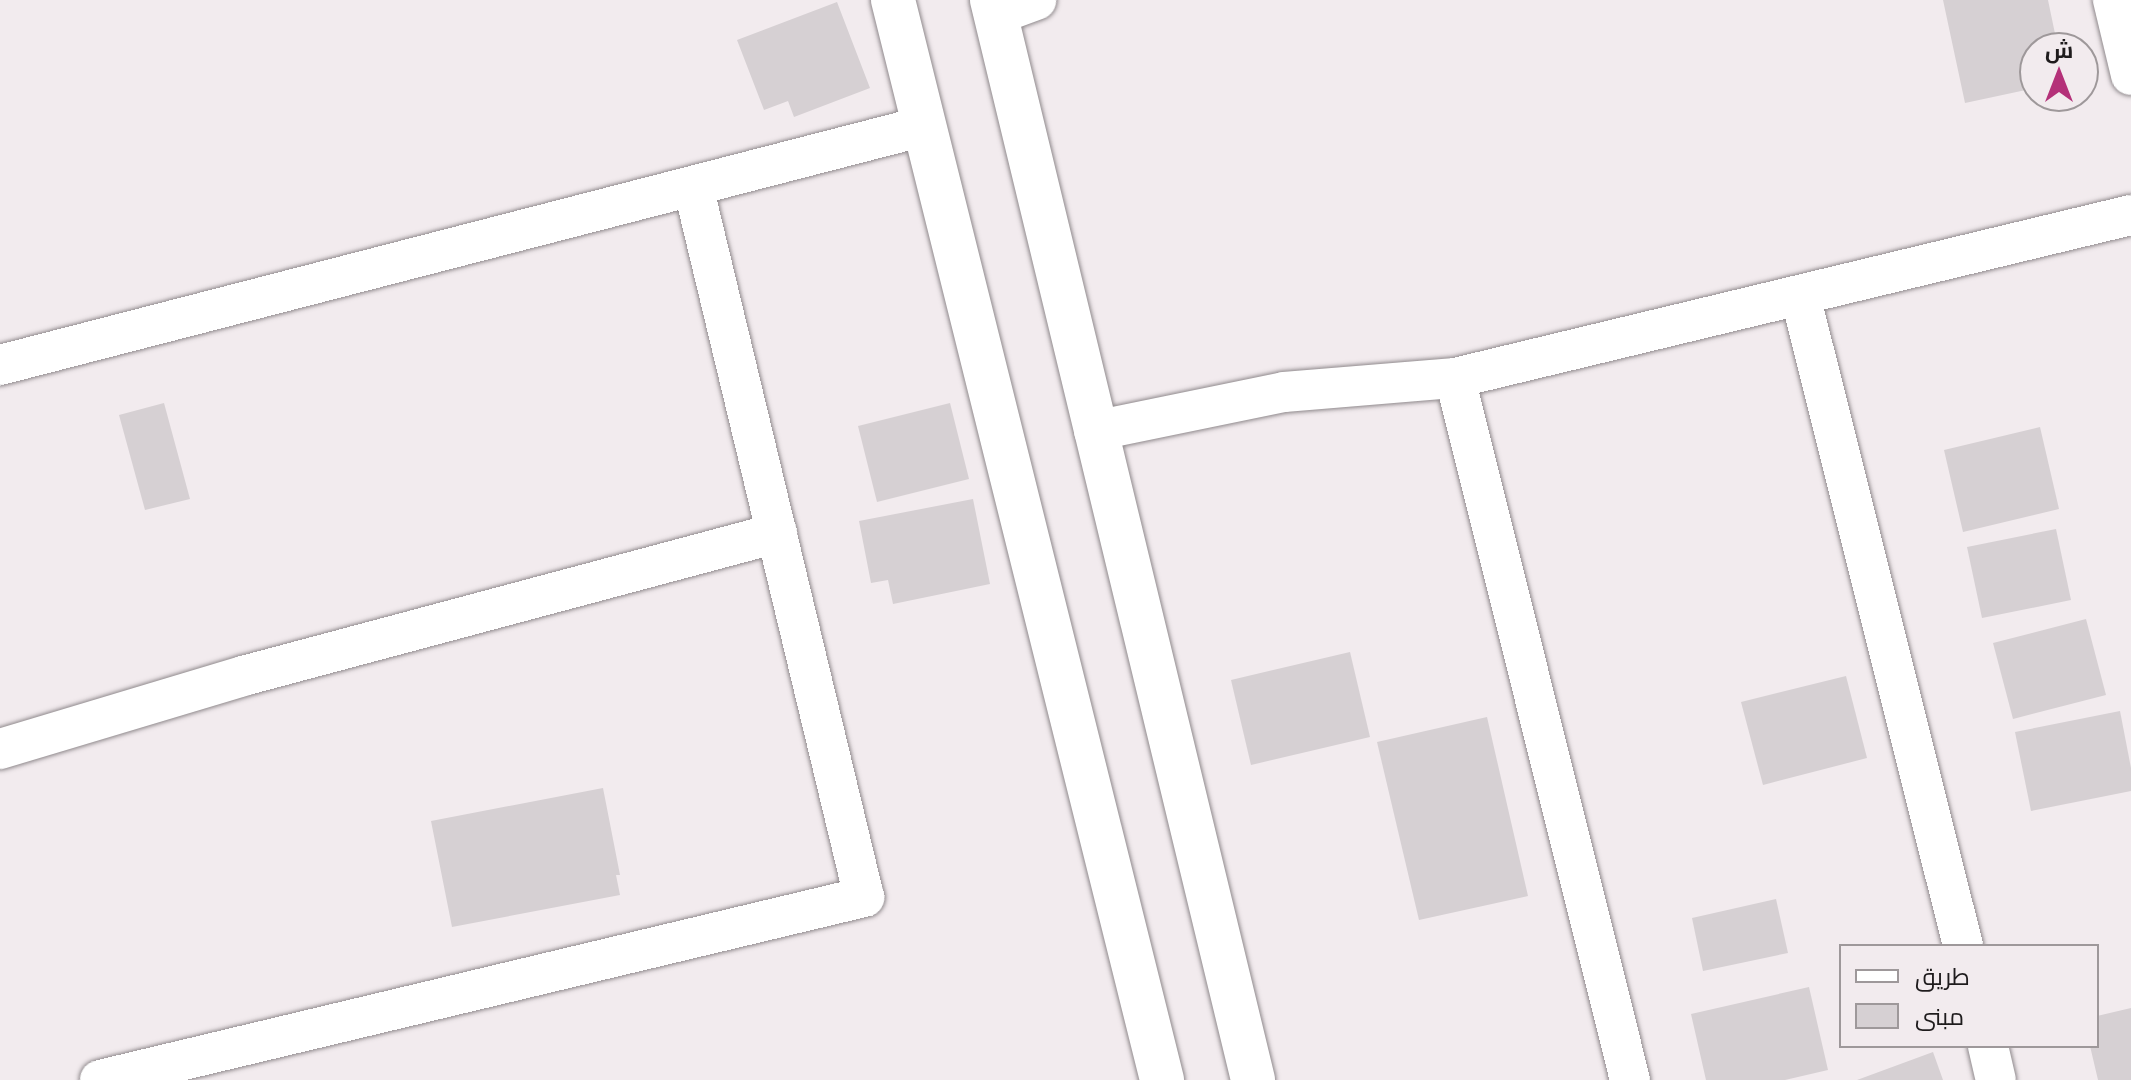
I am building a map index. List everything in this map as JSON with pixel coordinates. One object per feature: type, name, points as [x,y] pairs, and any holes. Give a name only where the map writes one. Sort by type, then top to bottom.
[{"type":"street","points":[[893,0],[1160,1080]]},
{"type":"street","points":[[1036,0],[994,7],[1253,1080]]},
{"type":"street","points":[[2113,0],[2131,75]]},
{"type":"street","points":[[0,365],[924,126]]},
{"type":"street","points":[[100,1080],[864,897],[693,186]]},
{"type":"street","points":[[1094,431],[1284,392],[1455,378],[2131,215]]},
{"type":"street","points":[[1800,295],[1962,944]]},
{"type":"street","points":[[1455,378],[1630,1080]]},
{"type":"street","points":[[0,749],[243,676],[777,533]]},
{"type":"street","points":[[1988,1048],[1996,1080]]},
{"type":"building","points":[[1943,0],[2048,0],[2055,32],[2019,32],[2019,91],[1965,103]]},
{"type":"building","points":[[837,2],[870,88],[794,117],[788,101],[764,110],[737,40]]},
{"type":"building","points":[[164,403],[190,499],[145,510],[119,415]]},
{"type":"building","points":[[950,403],[969,479],[877,502],[858,426]]},
{"type":"building","points":[[2040,427],[2059,509],[1963,532],[1944,450]]},
{"type":"building","points":[[973,499],[990,584],[893,604],[888,580],[871,583],[859,521]]},
{"type":"building","points":[[2056,529],[2071,600],[1982,618],[1967,547]]},
{"type":"building","points":[[2086,619],[2106,695],[2013,719],[1993,643]]},
{"type":"building","points":[[1350,652],[1370,737],[1251,765],[1231,680]]},
{"type":"building","points":[[1846,676],[1867,758],[1763,785],[1741,702]]},
{"type":"building","points":[[2120,711],[2131,768],[2131,791],[2031,811],[2015,732]]},
{"type":"building","points":[[1487,717],[1528,896],[1419,920],[1377,742]]},
{"type":"building","points":[[603,788],[620,875],[616,875],[620,895],[452,927],[431,821]]},
{"type":"building","points":[[1776,899],[1788,953],[1703,971],[1692,918]]},
{"type":"building","points":[[1809,987],[1828,1070],[1785,1080],[1706,1080],[1691,1014]]},
{"type":"building","points":[[2131,1008],[2131,1080],[2098,1080],[2090,1048],[2099,1048],[2099,1016]]},
{"type":"building","points":[[1933,1052],[1943,1080],[1857,1080]]}]
